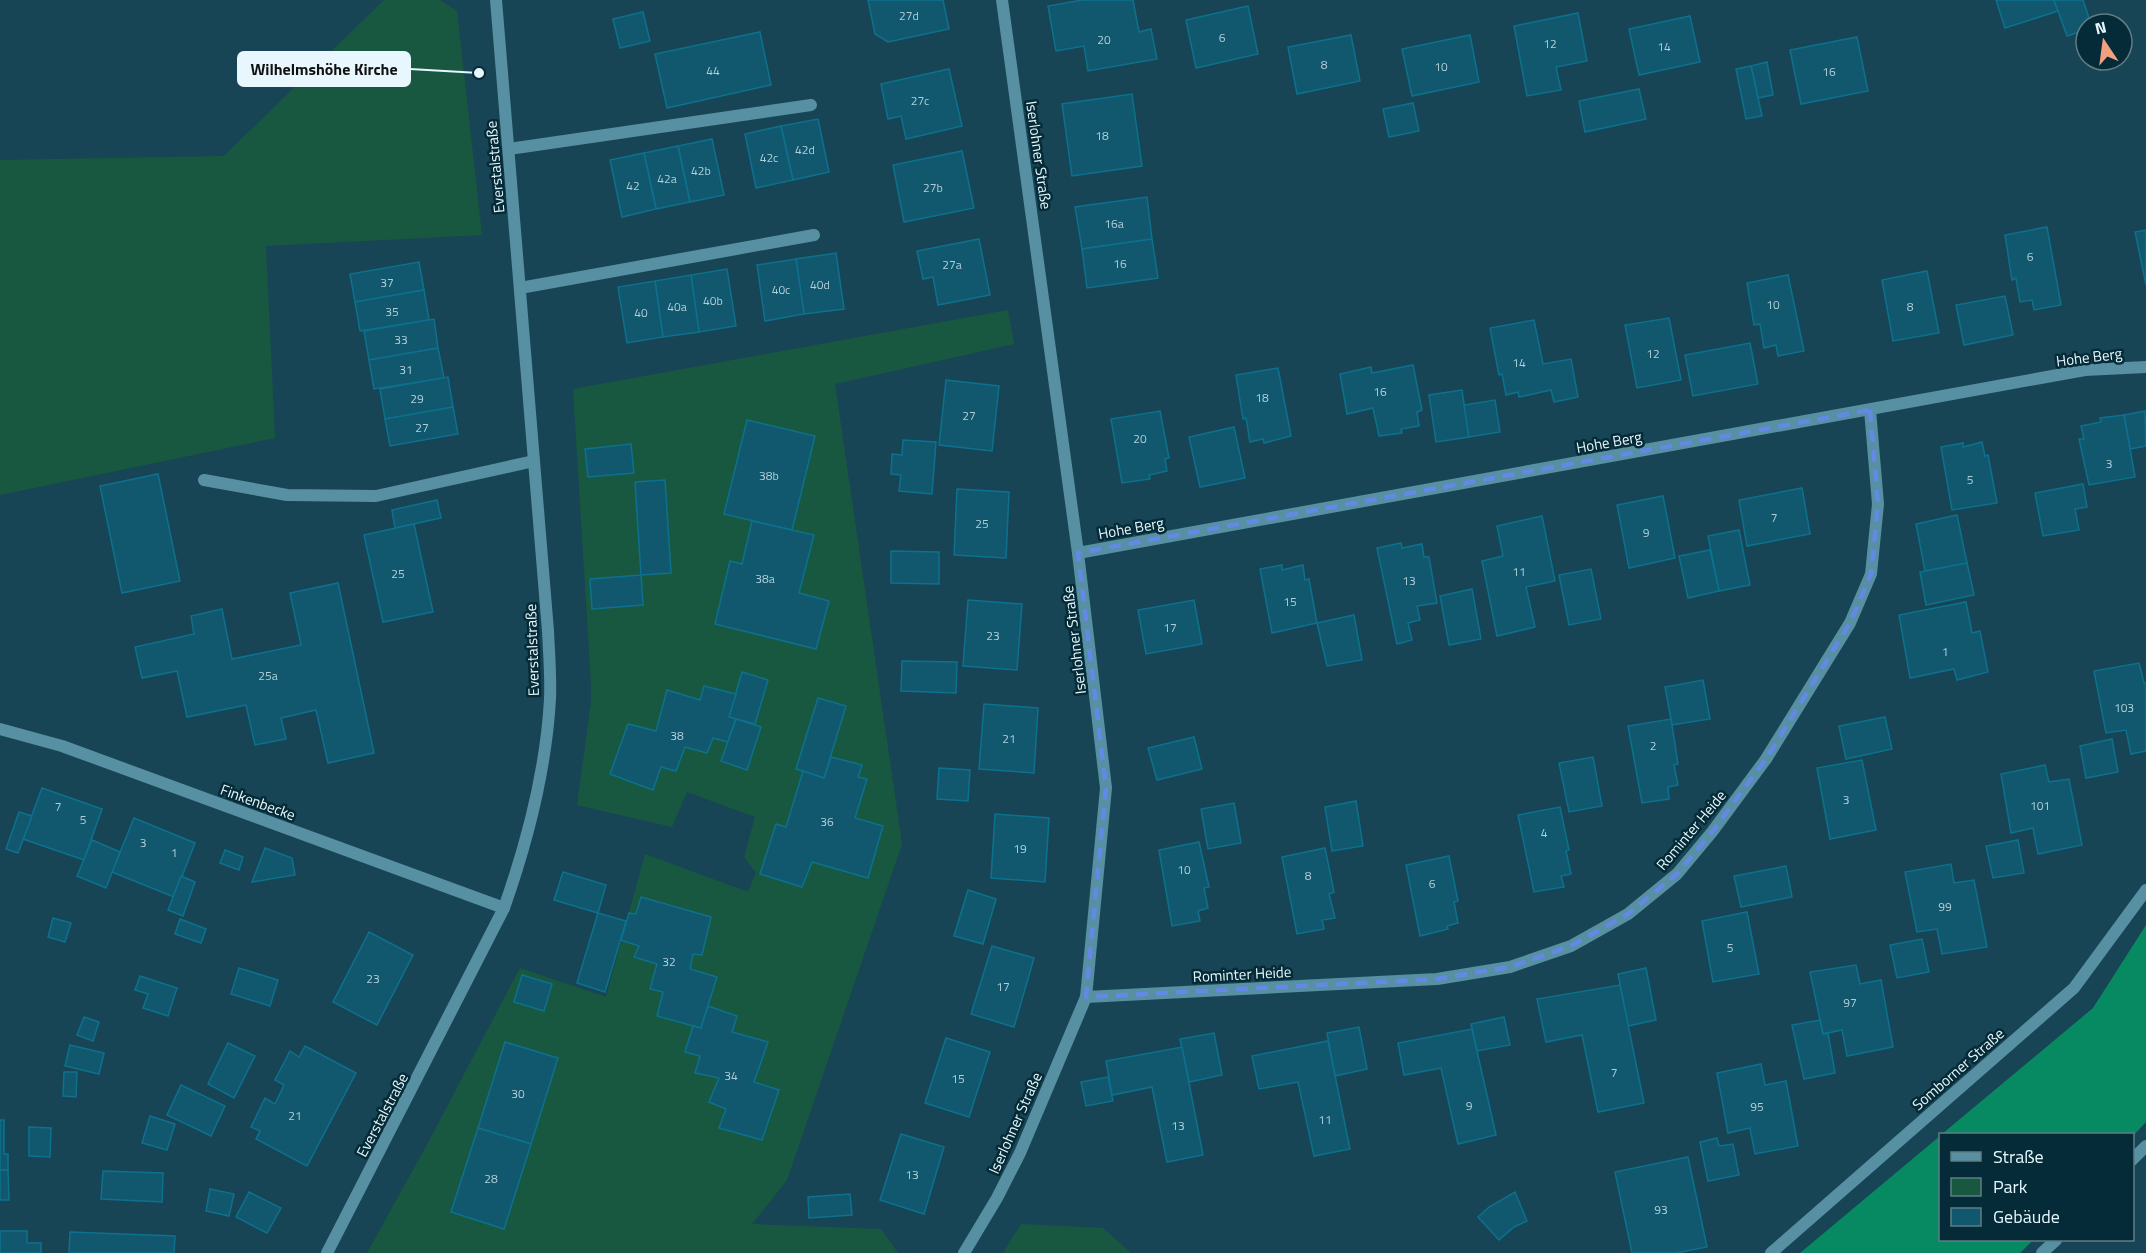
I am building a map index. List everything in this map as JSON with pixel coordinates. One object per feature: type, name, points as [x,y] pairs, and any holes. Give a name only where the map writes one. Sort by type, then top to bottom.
[{"type":"street","name":"Everstalstraße","points":[[327,1253],[504,908],[534,813],[544,754],[550,698],[548,630],[496,0]]},
{"type":"street","name":"Iserlohner Straße","points":[[964,1253],[997,1198],[1020,1153],[1086,997],[1106,788],[1078,553],[1002,0]]},
{"type":"street","points":[[509,149],[811,105]]},
{"type":"street","points":[[520,288],[814,235]]},
{"type":"street","name":"Hohe Berg","points":[[1078,553],[2085,370],[2146,367]]},
{"type":"street","name":"Rominter Heide","points":[[1086,997],[1437,979],[1510,967],[1531,960],[1571,946],[1628,914],[1677,874],[1712,832],[1766,759],[1850,623],[1871,574],[1877,516],[1876,455],[1870,410]]},
{"type":"street","points":[[204,480],[287,495],[376,496],[534,461]]},
{"type":"street","name":"Finkenbecke","points":[[0,729],[62,746],[504,908]]},
{"type":"street","name":"Somborner Straße","points":[[1772,1253],[2074,988],[2146,890]]},
{"type":"street","points":[[2134,1159],[2146,1146]]},
{"type":"street","points":[[2042,1253],[2053,1241]]},
{"type":"highlighted area","points":[[1870,410],[1878,504],[1871,574],[1850,623],[1766,759],[1712,832],[1677,874],[1628,914],[1571,946],[1510,967],[1437,979],[1086,997],[1106,788],[1078,553]]},
{"type":"green space","points":[[384,0],[440,0],[457,11],[482,235],[266,246],[275,438],[0,495],[0,160],[224,156]]},
{"type":"green space","points":[[1008,310],[1014,344],[835,384],[902,844],[787,1180],[752,1224],[881,1229],[898,1253],[367,1253],[520,968],[606,997],[645,854],[748,892],[756,873],[744,857],[755,817],[687,792],[672,827],[577,805],[591,702],[591,683],[573,389]]},
{"type":"green space","points":[[2146,925],[2146,1122],[2134,1135],[2134,1133],[1943,1133],[2093,1008]]},
{"type":"green space","points":[[1939,1137],[1939,1241],[2032,1241],[2020,1253],[1800,1253]]},
{"type":"green space","points":[[1021,1224],[1103,1228],[1131,1253],[1003,1253]]},
{"type":"building","points":[[868,0],[943,0],[949,29],[888,42],[875,34]]},
{"type":"building","points":[[1082,0],[1133,0],[1139,32],[1151,29],[1157,59],[1088,71],[1084,46],[1056,51],[1048,6]]},
{"type":"building","points":[[1996,0],[2054,0],[2058,11],[2005,28]]},
{"type":"building","points":[[2054,0],[2083,0],[2087,12],[2074,12],[2074,34],[2067,36]]},
{"type":"building","points":[[1248,6],[1258,54],[1196,68],[1186,20]]},
{"type":"building","points":[[643,12],[650,41],[620,48],[613,19]]},
{"type":"building","points":[[1578,13],[1587,61],[1556,67],[1561,90],[1527,96],[1514,26]]},
{"type":"building","points":[[1690,16],[1700,62],[1639,75],[1629,29]]},
{"type":"building","points":[[760,32],[771,85],[667,108],[655,54]]},
{"type":"building","points":[[1351,35],[1360,81],[1297,94],[1288,47]]},
{"type":"building","points":[[1470,35],[1479,82],[1412,96],[1402,49]]},
{"type":"building","points":[[1857,37],[1868,91],[1801,104],[1790,50]]},
{"type":"building","points":[[1767,62],[1773,95],[1758,98],[1751,66]]},
{"type":"building","points":[[1751,66],[1762,116],[1746,119],[1736,69]]},
{"type":"building","points":[[949,69],[962,126],[906,139],[901,116],[888,119],[881,84]]},
{"type":"building","points":[[1639,89],[1646,119],[1585,132],[1579,101]]},
{"type":"building","points":[[1132,94],[1142,166],[1072,176],[1062,104]]},
{"type":"building","points":[[1413,103],[1419,131],[1389,137],[1383,109]]},
{"type":"building","points":[[818,119],[829,172],[793,180],[781,126]]},
{"type":"building","points":[[781,126],[793,180],[756,188],[745,134]]},
{"type":"building","points":[[712,139],[724,195],[690,202],[678,146]]},
{"type":"building","points":[[678,146],[690,202],[656,209],[644,153]]},
{"type":"building","points":[[962,151],[974,208],[904,222],[893,165]]},
{"type":"building","points":[[644,153],[656,209],[622,217],[610,160]]},
{"type":"building","points":[[1147,197],[1152,239],[1082,249],[1075,207]]},
{"type":"building","points":[[2047,227],[2061,305],[2034,310],[2032,300],[2020,302],[2016,278],[2012,280],[2005,235]]},
{"type":"building","points":[[2146,230],[2146,285],[2135,232]]},
{"type":"building","points":[[979,239],[990,295],[938,305],[933,277],[923,279],[917,251]]},
{"type":"building","points":[[1152,239],[1158,278],[1087,288],[1082,249]]},
{"type":"building","points":[[836,253],[844,309],[804,314],[796,259]]},
{"type":"building","points":[[796,259],[804,314],[765,321],[757,265]]},
{"type":"building","points":[[419,262],[424,290],[355,302],[350,274]]},
{"type":"building","points":[[727,269],[736,326],[699,332],[691,275]]},
{"type":"building","points":[[1927,271],[1939,333],[1893,341],[1882,280]]},
{"type":"building","points":[[691,275],[699,332],[663,337],[655,281]]},
{"type":"building","points":[[1788,275],[1804,351],[1778,356],[1776,345],[1764,348],[1760,324],[1754,325],[1747,283]]},
{"type":"building","points":[[655,281],[663,337],[627,343],[618,287]]},
{"type":"building","points":[[424,290],[429,320],[360,331],[355,302]]},
{"type":"building","points":[[2005,296],[2013,335],[1964,345],[1956,305]]},
{"type":"building","points":[[1669,318],[1681,380],[1637,388],[1625,325]]},
{"type":"building","points":[[434,319],[438,348],[369,360],[364,331]]},
{"type":"building","points":[[1534,320],[1543,364],[1571,359],[1578,397],[1554,402],[1551,390],[1519,397],[1518,392],[1506,395],[1502,374],[1499,375],[1490,328]]},
{"type":"building","points":[[1750,343],[1758,384],[1693,396],[1685,355]]},
{"type":"building","points":[[438,348],[444,378],[374,389],[369,360]]},
{"type":"building","points":[[1413,365],[1422,410],[1417,412],[1419,426],[1401,429],[1402,433],[1379,436],[1373,408],[1347,414],[1340,374],[1371,367],[1372,373]]},
{"type":"building","points":[[1278,368],[1291,436],[1264,443],[1263,439],[1250,442],[1246,418],[1243,419],[1236,375]]},
{"type":"building","points":[[448,377],[453,407],[385,419],[380,389]]},
{"type":"building","points":[[946,380],[999,386],[992,451],[939,445]]},
{"type":"building","points":[[1462,390],[1469,437],[1436,442],[1429,395]]},
{"type":"building","points":[[1495,400],[1500,432],[1469,437],[1464,405]]},
{"type":"building","points":[[453,407],[458,434],[390,446],[385,419]]},
{"type":"building","points":[[1160,411],[1169,458],[1165,459],[1167,471],[1149,475],[1150,479],[1122,483],[1111,419]]},
{"type":"building","points":[[2145,411],[2146,446],[2130,449],[2124,415]]},
{"type":"building","points":[[2124,415],[2135,477],[2089,485],[2079,439],[2084,439],[2081,426],[2101,422],[2100,418]]},
{"type":"building","points":[[747,420],[815,436],[792,530],[724,514]]},
{"type":"building","points":[[1234,427],[1245,478],[1200,487],[1189,437]]},
{"type":"building","points":[[903,440],[936,442],[932,494],[899,491],[901,475],[891,474],[892,454],[902,455]]},
{"type":"building","points":[[1982,442],[1985,456],[1988,455],[1997,503],[1952,510],[1941,447],[1963,443],[1963,447]]},
{"type":"building","points":[[631,444],[634,473],[588,477],[585,449]]},
{"type":"building","points":[[158,474],[180,581],[122,593],[100,486]]},
{"type":"building","points":[[665,480],[671,573],[641,575],[635,482]]},
{"type":"building","points":[[2083,484],[2087,507],[2075,509],[2079,530],[2043,536],[2035,493]]},
{"type":"building","points":[[1802,488],[1810,534],[1747,546],[1739,500]]},
{"type":"building","points":[[957,489],[1009,492],[1006,558],[954,555]]},
{"type":"building","points":[[1663,496],[1675,558],[1629,568],[1617,505]]},
{"type":"building","points":[[437,500],[441,518],[395,528],[392,510]]},
{"type":"building","points":[[1957,515],[1967,563],[1925,571],[1916,524]]},
{"type":"building","points":[[1542,516],[1555,581],[1526,587],[1535,627],[1497,636],[1482,561],[1503,556],[1497,526]]},
{"type":"building","points":[[752,521],[814,535],[799,593],[829,601],[816,649],[715,624],[730,561],[742,564]]},
{"type":"building","points":[[414,524],[433,612],[383,622],[364,535]]},
{"type":"building","points":[[1739,530],[1750,585],[1719,591],[1708,536]]},
{"type":"building","points":[[1401,543],[1402,548],[1422,544],[1424,557],[1429,557],[1437,603],[1417,606],[1420,620],[1408,623],[1412,640],[1397,644],[1377,548]]},
{"type":"building","points":[[1710,550],[1719,591],[1688,598],[1679,556]]},
{"type":"building","points":[[891,551],[939,552],[939,584],[891,583]]},
{"type":"building","points":[[1967,563],[1974,595],[1926,605],[1920,572]]},
{"type":"building","points":[[1282,565],[1282,570],[1303,565],[1305,580],[1309,579],[1317,623],[1272,633],[1260,569]]},
{"type":"building","points":[[1591,569],[1601,619],[1569,625],[1559,575]]},
{"type":"building","points":[[641,575],[643,605],[592,609],[590,579]]},
{"type":"building","points":[[338,583],[374,753],[328,763],[316,710],[281,718],[286,739],[255,745],[246,705],[187,717],[177,671],[142,678],[135,647],[194,634],[191,616],[222,609],[232,659],[301,645],[290,593]]},
{"type":"building","points":[[1472,589],[1481,639],[1449,645],[1440,596]]},
{"type":"building","points":[[968,600],[1022,604],[1017,670],[963,666]]},
{"type":"building","points":[[1194,600],[1202,644],[1146,654],[1138,610]]},
{"type":"building","points":[[1966,602],[1972,633],[1980,631],[1988,672],[1957,680],[1954,669],[1910,678],[1899,615]]},
{"type":"building","points":[[1354,615],[1362,660],[1327,666],[1317,623]]},
{"type":"building","points":[[902,661],[957,662],[956,693],[901,691]]},
{"type":"building","points":[[2139,663],[2144,683],[2146,683],[2146,751],[2131,754],[2126,730],[2106,733],[2094,671]]},
{"type":"building","points":[[742,672],[768,680],[755,724],[729,717]]},
{"type":"building","points":[[1703,680],[1710,719],[1672,725],[1665,687]]},
{"type":"building","points":[[704,686],[736,694],[729,717],[736,719],[728,742],[713,738],[707,753],[685,747],[676,771],[661,767],[653,790],[610,774],[628,724],[656,731],[667,690],[700,700]]},
{"type":"building","points":[[818,698],[846,706],[824,778],[796,769]]},
{"type":"building","points":[[984,704],[1038,708],[1034,773],[979,769]]},
{"type":"building","points":[[1885,717],[1892,749],[1846,759],[1839,726]]},
{"type":"building","points":[[736,719],[761,727],[747,770],[721,761]]},
{"type":"building","points":[[1671,719],[1678,764],[1674,765],[1678,785],[1668,787],[1669,799],[1642,803],[1628,726]]},
{"type":"building","points":[[1194,737],[1202,769],[1157,780],[1148,748]]},
{"type":"building","points":[[2112,739],[2118,772],[2086,778],[2080,746]]},
{"type":"building","points":[[831,757],[862,765],[858,777],[867,779],[855,818],[883,826],[868,878],[812,862],[802,887],[760,874],[776,824],[786,827],[803,771],[824,778]]},
{"type":"building","points":[[1593,757],[1602,806],[1569,812],[1559,763]]},
{"type":"building","points":[[1862,760],[1876,830],[1830,839],[1817,768]]},
{"type":"building","points":[[2045,765],[2049,782],[2069,779],[2082,845],[2038,854],[2033,828],[2011,833],[2001,774]]},
{"type":"building","points":[[939,768],[970,770],[968,801],[937,799]]},
{"type":"building","points":[[42,788],[102,809],[84,860],[23,839]]},
{"type":"building","points":[[1356,801],[1363,846],[1332,851],[1325,807]]},
{"type":"building","points":[[1234,803],[1241,843],[1208,849],[1201,809]]},
{"type":"building","points":[[1560,807],[1569,850],[1566,851],[1571,874],[1561,876],[1564,887],[1534,892],[1518,815]]},
{"type":"building","points":[[19,812],[32,816],[18,853],[6,849]]},
{"type":"building","points":[[995,814],[1049,818],[1045,882],[991,878]]},
{"type":"building","points":[[134,818],[195,843],[174,897],[112,872]]},
{"type":"building","points":[[92,840],[120,852],[106,888],[77,876]]},
{"type":"building","points":[[2018,840],[2024,873],[1993,878],[1986,846]]},
{"type":"building","points":[[1199,842],[1209,887],[1204,888],[1208,908],[1198,911],[1200,921],[1172,926],[1159,850]]},
{"type":"building","points":[[265,848],[292,858],[295,875],[252,882]]},
{"type":"building","points":[[1325,848],[1334,892],[1329,894],[1335,918],[1322,920],[1324,929],[1297,934],[1282,857]]},
{"type":"building","points":[[225,850],[243,857],[239,870],[220,863]]},
{"type":"building","points":[[1449,856],[1458,901],[1454,902],[1458,923],[1447,926],[1448,929],[1420,936],[1406,865]]},
{"type":"building","points":[[1951,864],[1954,883],[1974,880],[1987,947],[1942,954],[1937,929],[1917,932],[1905,872]]},
{"type":"building","points":[[1786,866],[1792,897],[1741,907],[1734,876]]},
{"type":"building","points":[[563,872],[606,885],[598,913],[554,900]]},
{"type":"building","points":[[181,876],[195,882],[183,916],[168,910]]},
{"type":"building","points":[[968,890],[996,899],[983,944],[954,936]]},
{"type":"building","points":[[641,897],[711,917],[702,955],[693,954],[690,969],[717,977],[701,1028],[657,1016],[663,992],[650,989],[657,964],[634,957],[639,946],[621,940],[629,913],[636,914]]},
{"type":"building","points":[[1747,912],[1759,974],[1713,982],[1702,921]]},
{"type":"building","points":[[598,913],[626,921],[605,992],[577,983]]},
{"type":"building","points":[[53,918],[71,923],[65,942],[48,937]]},
{"type":"building","points":[[180,919],[206,929],[201,943],[175,934]]},
{"type":"building","points":[[369,932],[413,955],[377,1025],[333,1002]]},
{"type":"building","points":[[1922,939],[1929,972],[1897,978],[1890,945]]},
{"type":"building","points":[[992,946],[1034,958],[1014,1027],[971,1014]]},
{"type":"building","points":[[1856,965],[1860,984],[1881,980],[1893,1047],[1847,1056],[1842,1030],[1823,1034],[1810,972]]},
{"type":"building","points":[[239,968],[278,980],[270,1006],[231,994]]},
{"type":"building","points":[[1646,968],[1656,1020],[1628,1026],[1618,974]]},
{"type":"building","points":[[522,975],[552,984],[544,1011],[514,1002]]},
{"type":"building","points":[[140,976],[177,988],[168,1016],[143,1008],[148,994],[135,990]]},
{"type":"building","points":[[1620,985],[1644,1103],[1598,1112],[1582,1035],[1546,1042],[1537,999]]},
{"type":"building","points":[[708,1006],[737,1016],[732,1032],[768,1042],[754,1082],[779,1090],[762,1140],[719,1128],[726,1109],[709,1102],[719,1078],[695,1073],[700,1056],[685,1052],[693,1026],[701,1028]]},
{"type":"building","points":[[84,1017],[99,1022],[93,1041],[77,1035]]},
{"type":"building","points":[[1504,1017],[1510,1045],[1477,1051],[1471,1024]]},
{"type":"building","points":[[1820,1020],[1823,1034],[1828,1033],[1835,1073],[1804,1079],[1792,1025]]},
{"type":"building","points":[[1359,1027],[1367,1069],[1335,1076],[1327,1033]]},
{"type":"building","points":[[1472,1029],[1496,1135],[1458,1144],[1441,1068],[1404,1075],[1398,1043]]},
{"type":"building","points":[[1214,1033],[1222,1075],[1189,1082],[1180,1039]]},
{"type":"building","points":[[946,1038],[990,1052],[969,1117],[925,1103]]},
{"type":"building","points":[[1328,1041],[1350,1149],[1314,1156],[1298,1082],[1259,1089],[1252,1056]]},
{"type":"building","points":[[505,1042],[558,1058],[531,1144],[478,1128]]},
{"type":"building","points":[[228,1043],[255,1056],[234,1098],[208,1084]]},
{"type":"building","points":[[70,1045],[104,1053],[99,1074],[65,1066]]},
{"type":"building","points":[[305,1046],[356,1073],[307,1166],[256,1139],[260,1131],[251,1127],[265,1098],[275,1104],[284,1085],[275,1080],[290,1051],[299,1057]]},
{"type":"building","points":[[1182,1047],[1203,1155],[1167,1162],[1152,1087],[1112,1095],[1106,1061]]},
{"type":"building","points":[[1761,1064],[1765,1085],[1786,1081],[1798,1146],[1755,1154],[1750,1128],[1728,1133],[1717,1073]]},
{"type":"building","points":[[64,1072],[77,1072],[76,1097],[63,1096]]},
{"type":"building","points":[[1108,1077],[1113,1101],[1086,1106],[1081,1082]]},
{"type":"building","points":[[181,1085],[225,1106],[211,1136],[167,1115]]},
{"type":"building","points":[[150,1116],[175,1124],[167,1150],[142,1143]]},
{"type":"building","points":[[0,1120],[4,1120],[4,1154],[8,1154],[8,1170],[0,1170]]},
{"type":"building","points":[[29,1127],[51,1128],[50,1157],[29,1156]]},
{"type":"building","points":[[478,1128],[531,1144],[504,1229],[451,1212]]},
{"type":"building","points":[[901,1134],[944,1147],[924,1214],[880,1200]]},
{"type":"building","points":[[1717,1138],[1719,1146],[1733,1144],[1739,1175],[1708,1181],[1700,1142]]},
{"type":"building","points":[[1688,1157],[1707,1247],[1676,1253],[1632,1253],[1615,1172]]},
{"type":"building","points":[[0,1170],[8,1170],[9,1200],[0,1200]]},
{"type":"building","points":[[103,1171],[163,1173],[162,1202],[101,1199]]},
{"type":"building","points":[[210,1189],[234,1194],[229,1216],[206,1211]]},
{"type":"building","points":[[249,1192],[281,1208],[267,1233],[236,1217]]},
{"type":"building","points":[[1515,1192],[1527,1221],[1514,1227],[1499,1240],[1478,1217],[1489,1207]]},
{"type":"building","points":[[850,1194],[852,1215],[809,1218],[808,1197]]},
{"type":"building","points":[[0,1231],[27,1231],[27,1243],[41,1243],[41,1253],[0,1253]]},
{"type":"building","points":[[70,1232],[175,1236],[174,1253],[69,1253]]},
{"type":"place","name":"Wilhelmshöhe Kirche","points":[[479,73]]}]
